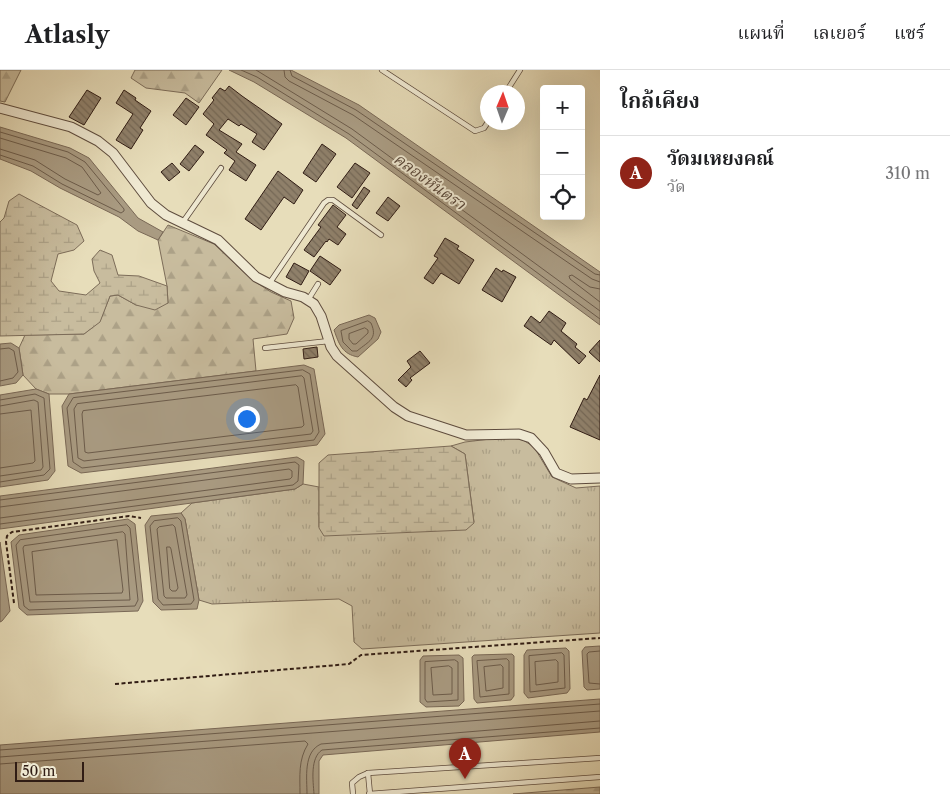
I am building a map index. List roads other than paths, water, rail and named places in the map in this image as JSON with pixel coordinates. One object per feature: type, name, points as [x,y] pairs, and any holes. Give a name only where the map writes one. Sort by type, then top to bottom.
[{"type":"street","points":[[0,108],[71,128],[98,141],[113,153],[151,203],[166,215],[218,240],[256,277],[268,285],[314,304],[321,316],[329,341],[337,356],[394,407],[408,416],[466,435],[520,434],[531,438],[544,452],[556,473],[571,479],[600,478]]},
{"type":"lane","points":[[382,70],[475,131],[480,129]]},
{"type":"lane","points":[[510,85],[520,70]]},
{"type":"lane","points":[[182,224],[221,168]]},
{"type":"lane","points":[[268,285],[324,203],[328,200],[333,200],[381,235]]},
{"type":"lane","points":[[308,300],[318,284]]},
{"type":"lane","points":[[265,348],[329,341]]},
{"type":"lane","points":[[353,794],[352,783],[359,777],[368,774],[600,758]]},
{"type":"lane","points":[[368,774],[369,794],[600,776]]},
{"type":"water","name":"คลองหันตรา","points":[[229,70],[291,70],[359,105],[600,272],[600,325],[346,138],[254,82]]},
{"type":"water","points":[[0,127],[70,148],[89,158],[138,218],[163,232],[158,240],[138,231],[119,217],[60,188],[31,171],[0,159]]},
{"type":"water","points":[[369,315],[375,318],[381,332],[378,339],[358,357],[353,356],[342,348],[334,330],[339,325]]},
{"type":"water","points":[[11,343],[19,348],[23,375],[16,383],[0,386],[0,344]]},
{"type":"water","points":[[304,365],[314,369],[325,434],[317,445],[81,473],[68,466],[62,406],[69,394]]},
{"type":"water","points":[[36,389],[49,394],[55,471],[48,480],[0,487],[0,395]]},
{"type":"water","points":[[297,457],[304,461],[303,484],[295,489],[0,529],[0,496]]},
{"type":"water","points":[[181,513],[185,519],[199,600],[197,609],[161,610],[153,602],[145,525],[151,516]]},
{"type":"water","points":[[128,519],[135,524],[143,601],[138,611],[27,615],[19,608],[11,542],[19,535]]},
{"type":"water","points":[[0,542],[10,611],[0,622]]},
{"type":"water","points":[[600,646],[600,689],[587,690],[584,687],[582,651],[585,647]]},
{"type":"water","points":[[566,648],[569,651],[570,689],[567,693],[528,698],[524,693],[524,655],[527,650]]},
{"type":"water","points":[[512,654],[514,656],[514,696],[511,700],[477,703],[474,699],[472,657],[474,655]]},
{"type":"water","points":[[459,655],[463,658],[464,701],[459,706],[426,707],[420,702],[420,660],[423,656]]},
{"type":"water","points":[[600,699],[600,732],[323,755],[319,761],[319,794],[0,794],[0,745]]},
{"type":"place","name":"วัดมเหยงคณ์","points":[[465,779]]}]
